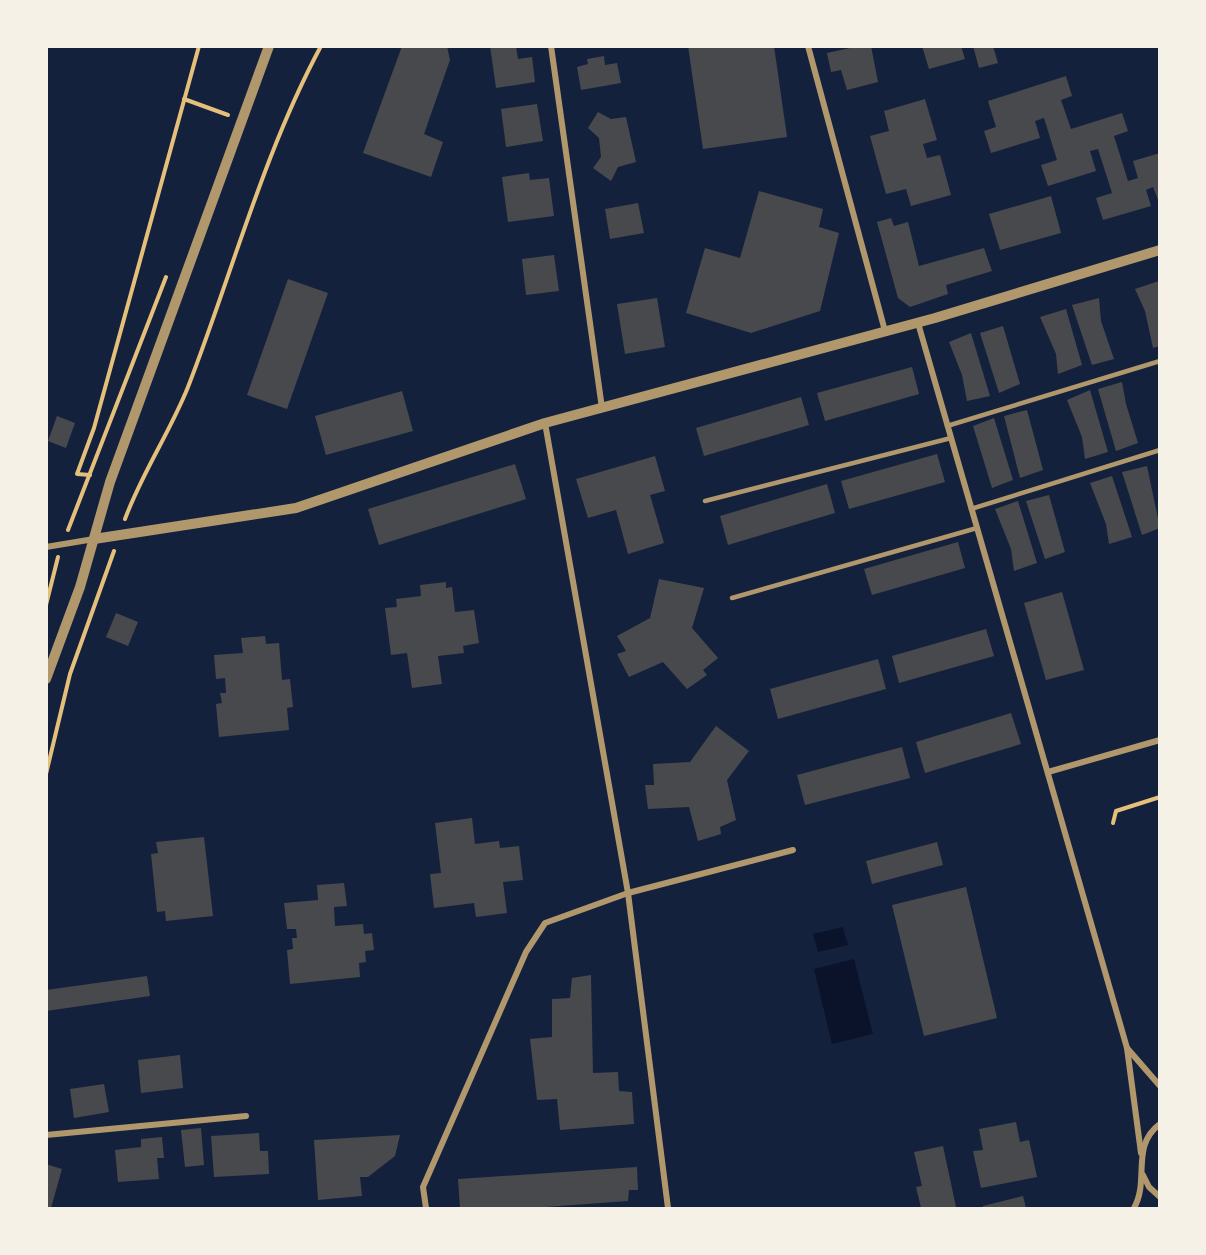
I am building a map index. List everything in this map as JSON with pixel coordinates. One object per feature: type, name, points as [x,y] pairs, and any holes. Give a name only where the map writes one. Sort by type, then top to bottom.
[{"type":"street","points":[[46,679],[94,539],[110,482],[269,46]]},
{"type":"street","points":[[551,46],[602,408]]},
{"type":"street","points":[[808,46],[885,331]]},
{"type":"street","points":[[46,547],[296,508],[545,423],[918,322],[1160,250]]},
{"type":"street","points":[[918,322],[1127,1048],[1141,1153],[1141,1193],[1134,1209]]},
{"type":"street","points":[[545,423],[628,893],[668,1209]]},
{"type":"street","points":[[1048,772],[1160,740]]},
{"type":"street","points":[[426,1209],[423,1187],[526,952],[545,923],[628,893],[793,850]]},
{"type":"street","points":[[1127,1048],[1160,1086]]},
{"type":"street","points":[[46,1135],[246,1116]]},
{"type":"street","points":[[1141,1153],[1148,1136],[1160,1124]]},
{"type":"street","points":[[1141,1168],[1147,1184],[1160,1197]]},
{"type":"lane","points":[[947,426],[1160,361]]},
{"type":"lane","points":[[705,501],[951,438]]},
{"type":"lane","points":[[971,509],[1160,450]]},
{"type":"lane","points":[[732,598],[977,528]]},
{"type":"path","points":[[90,475],[77,474],[94,428],[199,46]]},
{"type":"path","points":[[46,774],[70,674],[135,491],[187,390],[282,130],[321,46]]},
{"type":"path","points":[[184,99],[229,115]]},
{"type":"path","points":[[224,126],[232,105]]},
{"type":"path","points":[[46,605],[49,578],[169,268]]},
{"type":"path","points":[[1113,823],[1116,811],[1160,797]]},
{"type":"water","points":[[843,927],[848,945],[818,952],[813,934]]},
{"type":"water","points":[[854,959],[873,1034],[832,1044],[814,969]]},
{"type":"building","points":[[402,46],[447,46],[450,60],[424,134],[443,142],[431,177],[363,153]]},
{"type":"building","points":[[490,46],[516,46],[518,59],[532,57],[535,82],[496,88]]},
{"type":"building","points":[[688,46],[774,46],[787,137],[703,149]]},
{"type":"building","points":[[859,46],[871,46],[878,82],[847,90],[841,70],[831,72],[827,53]]},
{"type":"building","points":[[922,46],[961,46],[965,59],[929,69]]},
{"type":"building","points":[[973,46],[993,46],[998,63],[979,68]]},
{"type":"building","points":[[604,56],[605,65],[617,63],[621,83],[581,90],[577,67],[588,64],[587,59]]},
{"type":"building","points":[[1066,76],[1072,96],[1061,100],[1071,129],[1122,113],[1128,131],[1114,136],[1128,181],[1138,178],[1133,161],[1160,153],[1160,205],[1153,187],[1146,190],[1151,206],[1103,220],[1096,198],[1112,193],[1098,149],[1090,151],[1096,171],[1048,186],[1041,165],[1057,160],[1044,118],[1035,121],[1040,138],[991,153],[984,131],[996,127],[988,101]]},
{"type":"building","points":[[925,99],[937,140],[923,144],[927,158],[940,155],[951,195],[911,206],[906,189],[886,194],[870,136],[889,131],[884,111]]},
{"type":"building","points":[[537,104],[543,141],[506,147],[501,109]]},
{"type":"building","points":[[598,112],[611,119],[626,117],[636,162],[618,167],[611,181],[593,168],[601,157],[599,138],[588,128]]},
{"type":"building","points":[[529,173],[530,180],[549,178],[554,216],[508,222],[502,177]]},
{"type":"building","points":[[759,191],[823,209],[819,227],[839,233],[820,311],[751,333],[686,313],[705,248],[740,258]]},
{"type":"building","points":[[1051,196],[1061,233],[1000,250],[989,214]]},
{"type":"building","points":[[638,203],[644,233],[610,239],[605,209]]},
{"type":"building","points":[[891,218],[894,226],[908,222],[919,266],[984,248],[992,271],[946,285],[948,294],[910,307],[898,298],[877,222]]},
{"type":"building","points":[[554,255],[559,291],[526,295],[522,259]]},
{"type":"building","points":[[288,279],[328,293],[287,409],[247,395]]},
{"type":"building","points":[[1159,281],[1160,346],[1153,348],[1145,311],[1135,289]]},
{"type":"building","points":[[657,298],[665,347],[625,354],[617,304]]},
{"type":"building","points":[[1099,298],[1101,321],[1114,359],[1092,365],[1072,305]]},
{"type":"building","points":[[1066,309],[1082,365],[1058,374],[1056,354],[1040,317]]},
{"type":"building","points":[[1003,326],[1020,384],[999,393],[980,333]]},
{"type":"building","points":[[971,333],[990,396],[967,401],[962,375],[949,342]]},
{"type":"building","points":[[912,367],[919,394],[825,421],[817,393]]},
{"type":"building","points":[[1122,382],[1138,443],[1116,451],[1098,389]]},
{"type":"building","points":[[1090,390],[1108,452],[1085,459],[1082,437],[1067,400]]},
{"type":"building","points":[[402,391],[413,431],[326,455],[315,416]]},
{"type":"building","points":[[801,397],[809,425],[704,456],[696,428]]},
{"type":"building","points":[[1027,410],[1043,470],[1020,478],[1004,416]]},
{"type":"building","points":[[57,416],[75,423],[66,448],[48,441]]},
{"type":"building","points":[[994,418],[1013,480],[992,488],[973,426]]},
{"type":"building","points":[[937,454],[945,482],[849,509],[841,481]]},
{"type":"building","points":[[655,456],[665,491],[650,495],[664,543],[628,554],[616,510],[588,518],[576,479]]},
{"type":"building","points":[[515,464],[526,499],[379,545],[368,509]]},
{"type":"building","points":[[1147,466],[1160,528],[1142,535],[1122,472]]},
{"type":"building","points":[[1112,476],[1132,537],[1109,544],[1106,524],[1090,483]]},
{"type":"building","points":[[827,484],[835,513],[728,545],[720,516]]},
{"type":"building","points":[[1049,495],[1065,552],[1045,559],[1026,501]]},
{"type":"building","points":[[1018,501],[1037,563],[1014,571],[1011,549],[995,509]]},
{"type":"building","points":[[958,542],[965,568],[872,595],[864,569]]},
{"type":"building","points":[[659,579],[704,588],[692,628],[718,658],[703,670],[707,675],[687,689],[663,662],[629,677],[617,654],[626,651],[617,636],[650,618]]},
{"type":"building","points":[[446,582],[446,588],[452,587],[455,612],[474,610],[479,643],[463,646],[464,653],[438,656],[442,684],[412,688],[407,653],[391,655],[385,608],[397,607],[396,599],[421,596],[420,585]]},
{"type":"building","points":[[1062,592],[1084,670],[1046,680],[1024,603]]},
{"type":"building","points":[[116,613],[138,622],[128,646],[106,637]]},
{"type":"building","points":[[986,629],[994,656],[899,683],[892,656]]},
{"type":"building","points":[[265,636],[266,644],[279,643],[282,680],[290,679],[293,707],[287,708],[289,730],[219,737],[216,704],[222,703],[220,693],[226,693],[225,678],[216,679],[214,655],[243,653],[241,638]]},
{"type":"building","points":[[878,659],[886,689],[778,719],[770,689]]},
{"type":"building","points":[[1011,713],[1021,744],[925,773],[916,742]]},
{"type":"building","points":[[716,726],[749,751],[727,780],[736,820],[720,827],[721,834],[698,841],[689,807],[648,809],[645,785],[654,785],[653,764],[690,762]]},
{"type":"building","points":[[902,747],[910,778],[805,805],[797,775]]},
{"type":"building","points":[[472,818],[475,844],[499,841],[500,848],[519,846],[523,880],[503,882],[507,913],[476,917],[474,903],[434,908],[430,874],[441,873],[435,823]]},
{"type":"building","points":[[204,837],[213,916],[166,921],[165,911],[157,912],[151,854],[158,853],[156,842]]},
{"type":"building","points":[[937,842],[943,865],[872,884],[866,861]]},
{"type":"building","points":[[344,883],[347,906],[334,907],[335,926],[363,924],[364,934],[372,933],[374,950],[365,951],[366,962],[359,963],[360,977],[290,984],[287,950],[293,949],[292,938],[297,938],[296,929],[287,929],[284,903],[318,900],[317,885]]},
{"type":"building","points":[[966,887],[997,1018],[924,1036],[892,905]]},
{"type":"building","points":[[591,975],[593,1073],[618,1072],[619,1091],[632,1092],[634,1124],[560,1130],[557,1099],[537,1100],[530,1039],[552,1037],[552,999],[570,998],[572,978]]},
{"type":"building","points":[[147,976],[150,996],[46,1011],[46,990]]},
{"type":"building","points":[[180,1055],[183,1088],[141,1093],[138,1060]]},
{"type":"building","points":[[104,1084],[109,1112],[74,1118],[70,1089]]},
{"type":"building","points":[[1016,1122],[1020,1142],[1029,1140],[1037,1177],[981,1188],[973,1151],[983,1150],[979,1129]]},
{"type":"building","points":[[201,1128],[204,1165],[185,1167],[181,1130]]},
{"type":"building","points":[[259,1133],[260,1151],[268,1151],[269,1174],[214,1177],[211,1136]]},
{"type":"building","points":[[400,1135],[395,1156],[368,1177],[360,1177],[362,1196],[318,1200],[314,1140]]},
{"type":"building","points":[[162,1137],[164,1158],[157,1158],[159,1179],[118,1182],[115,1150],[141,1147],[141,1139]]},
{"type":"building","points":[[943,1146],[956,1207],[921,1208],[916,1187],[922,1186],[914,1152]]},
{"type":"building","points":[[46,1164],[62,1169],[51,1208],[46,1208]]},
{"type":"building","points":[[637,1167],[638,1190],[629,1190],[628,1201],[532,1208],[460,1208],[458,1179]]},
{"type":"building","points":[[1023,1196],[1026,1208],[983,1208],[983,1206]]}]
